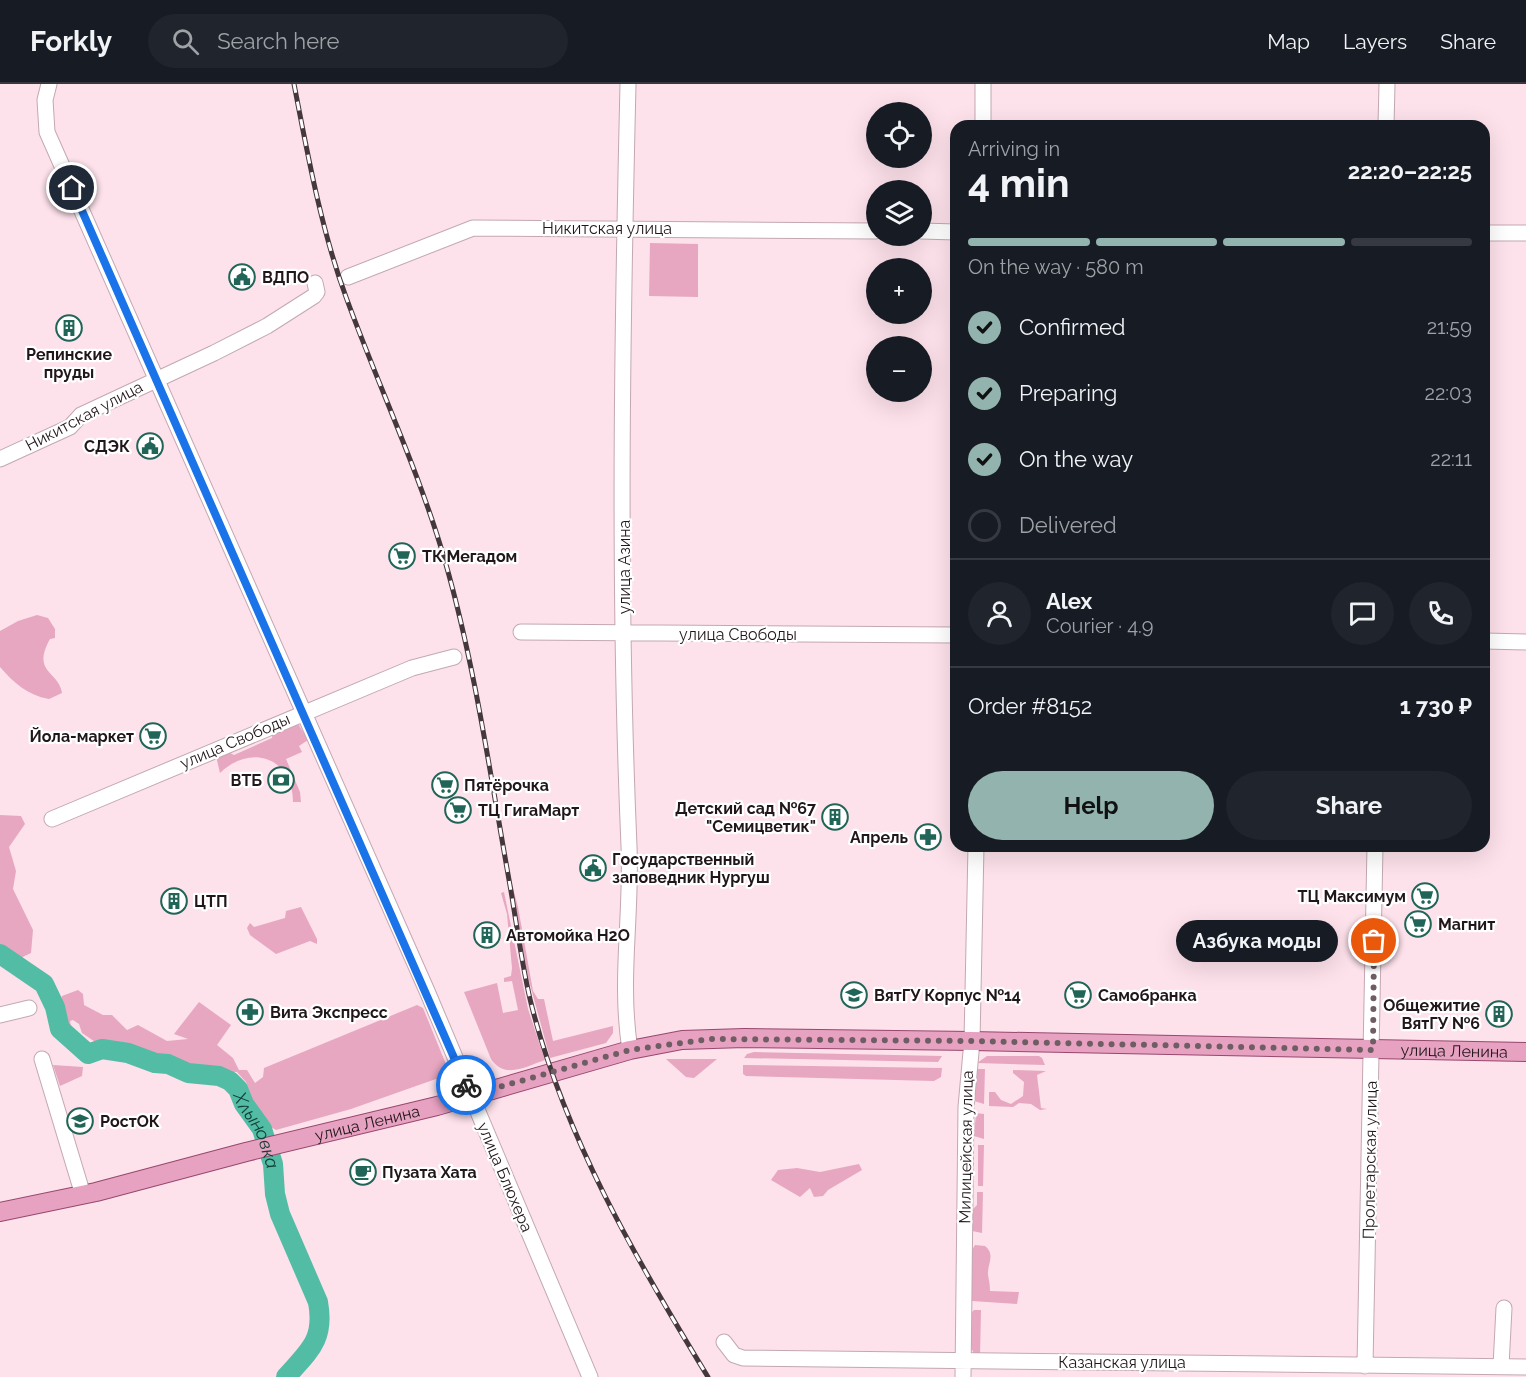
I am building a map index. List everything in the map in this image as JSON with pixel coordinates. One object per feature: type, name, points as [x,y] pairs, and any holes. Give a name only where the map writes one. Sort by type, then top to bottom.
[{"type":"main road","name":"улица Ленина","points":[[0,1212],[83,1194],[471,1095],[630,1050],[710,1039],[972,1041],[1526,1052]]},
{"type":"street","name":"улица Блюхера","points":[[49,84],[45,100],[47,132],[471,1095],[590,1377]]},
{"type":"street","name":"улица Азина","points":[[628,84],[623,634],[625,781],[630,868],[624,960],[625,1021],[630,1050]]},
{"type":"street","points":[[983,84],[983,120]]},
{"type":"street","points":[[1386,120],[1387,84]]},
{"type":"street","name":"Никитская улица","points":[[348,277],[473,228],[866,231]]},
{"type":"street","points":[[932,231],[950,232]]},
{"type":"street","points":[[1490,233],[1526,233]]},
{"type":"street","name":"Никитская улица","points":[[0,459],[70,427],[81,415],[267,326],[314,296],[315,283]]},
{"type":"street","name":"улица Свободы","points":[[522,632],[950,634]]},
{"type":"street","points":[[1490,641],[1526,642]]},
{"type":"street","name":"улица Свободы","points":[[52,819],[303,711],[412,668],[454,657]]},
{"type":"street","name":"Милицейская улица","points":[[963,1377],[966,1107],[972,1041],[976,852]]},
{"type":"street","name":"Пролетарская улица","points":[[1374,1369],[1375,852]]},
{"type":"street","points":[[0,1016],[29,1008]]},
{"type":"street","points":[[42,1059],[83,1194]]},
{"type":"street","points":[[1501,1366],[1504,1308]]},
{"type":"street","name":"Казанская улица","points":[[724,1342],[734,1355],[743,1358],[1374,1369],[1526,1367]]},
{"type":"shaded area","points":[[650,243],[698,244],[698,297],[649,296]]},
{"type":"shaded area","points":[[37,615],[48,618],[55,629],[55,638],[50,639],[43,659],[62,693],[49,699],[34,695],[22,688],[0,667],[0,631],[18,621]]},
{"type":"shaded area","points":[[297,722],[308,740],[299,746],[302,752],[286,759],[300,792],[301,802],[293,802],[291,787],[286,775],[268,760],[257,757],[244,759],[220,773],[216,756],[228,752],[234,755],[272,738],[273,729]]},
{"type":"shaded area","points":[[0,815],[21,816],[25,824],[9,847],[16,871],[13,889],[33,930],[31,953],[10,963],[0,963]]},
{"type":"shaded area","points":[[510,877],[518,907],[533,991],[538,999],[544,999],[553,1041],[613,1026],[613,1033],[606,1043],[550,1058],[528,977]]},
{"type":"shaded area","points":[[504,892],[528,1009],[545,1060],[516,1070],[503,1069],[491,1059],[464,992],[497,983],[503,1013],[518,1010],[512,981],[504,982],[504,978],[511,976],[512,968],[507,914],[501,893]]},
{"type":"shaded area","points":[[301,907],[317,939],[317,944],[310,941],[276,954],[250,935],[247,928],[250,923],[254,927],[285,918],[286,911]]},
{"type":"shaded area","points":[[78,990],[83,994],[84,1005],[103,1015],[112,1015],[127,1030],[138,1025],[167,1041],[188,1039],[174,1034],[199,1002],[231,1025],[217,1045],[233,1058],[239,1070],[247,1070],[255,1083],[263,1077],[264,1068],[417,1005],[423,1008],[450,1074],[351,1109],[276,1130],[254,1106],[246,1082],[237,1072],[221,1072],[211,1067],[184,1068],[169,1059],[154,1060],[127,1049],[107,1050],[82,1033],[79,1024],[73,1020],[70,1021],[72,1030],[66,1035],[59,1031],[54,1024],[62,996]]},
{"type":"shaded area","points":[[754,1052],[942,1056],[938,1062],[744,1058],[747,1054]]},
{"type":"shaded area","points":[[987,1056],[1039,1056],[1045,1065],[977,1063]]},
{"type":"shaded area","points":[[666,1059],[717,1059],[694,1078],[686,1077]]},
{"type":"shaded area","points":[[53,1065],[83,1067],[82,1076],[60,1086]]},
{"type":"shaded area","points":[[743,1065],[942,1068],[941,1077],[934,1081],[746,1076],[743,1074]]},
{"type":"shaded area","points":[[974,1069],[985,1069],[984,1104],[974,1101]]},
{"type":"shaded area","points":[[1013,1070],[1046,1071],[1037,1075],[1041,1108],[1047,1109],[1040,1110],[1031,1104],[1019,1103],[1013,1107],[989,1106],[989,1092],[995,1092],[1001,1100],[1011,1104],[1023,1096],[1024,1082],[1013,1073]]},
{"type":"shaded area","points":[[976,1113],[984,1114],[984,1139],[974,1136]]},
{"type":"shaded area","points":[[978,1145],[984,1145],[983,1186],[978,1186]]},
{"type":"shaded area","points":[[859,1164],[862,1170],[828,1190],[823,1196],[814,1197],[810,1188],[800,1197],[771,1180],[778,1170],[797,1168],[820,1172]]},
{"type":"shaded area","points":[[977,1192],[983,1192],[982,1233],[972,1231],[972,1210],[977,1205]]},
{"type":"shaded area","points":[[975,1245],[985,1246],[990,1253],[988,1275],[990,1291],[1019,1292],[1017,1304],[972,1301],[972,1250]]},
{"type":"shaded area","points":[[974,1310],[981,1310],[980,1357],[975,1355],[971,1348],[971,1313]]},
{"type":"waterway","name":"Хлыновка","points":[[0,954],[44,984],[55,1007],[60,1029],[88,1054],[102,1049],[128,1053],[155,1063],[168,1064],[188,1073],[219,1076],[230,1081],[238,1089],[244,1104],[262,1129],[273,1164],[275,1194],[280,1214],[318,1302],[320,1315],[317,1336],[308,1352],[286,1377]]},
{"type":"railway","points":[[294,84],[316,192],[337,271],[435,527],[456,602],[482,725],[527,986],[544,1049],[562,1099],[604,1195],[654,1287],[708,1377]]},
{"type":"way so far","points":[[466,1085],[471,1095],[630,1050],[682,1040],[744,1038],[972,1041],[1373,1050],[1374,941]]},
{"type":"place","name":"ВДПО","points":[[242,277]]},
{"type":"place","name":"Репинские пруды","points":[[69,328]]},
{"type":"place","name":"СДЭК","points":[[150,446]]},
{"type":"place","name":"ТК Мегадом","points":[[402,556]]},
{"type":"place","name":"Йола-маркет","points":[[153,736]]},
{"type":"place","name":"ВТБ","points":[[281,780]]},
{"type":"place","name":"Пятёрочка","points":[[445,785]]},
{"type":"place","name":"ТЦ ГигаМарт","points":[[458,810]]},
{"type":"place","name":"Детский сад №67 \"Семицветик\"","points":[[835,817]]},
{"type":"place","name":"Апрель","points":[[928,837]]},
{"type":"place","name":"Государственный заповедник Нургуш","points":[[593,868]]},
{"type":"place","name":"ТЦ Максимум","points":[[1425,896]]},
{"type":"place","name":"ЦТП","points":[[174,901]]},
{"type":"place","name":"Магнит","points":[[1418,924]]},
{"type":"place","name":"Автомойка H2O","points":[[487,935]]},
{"type":"place","name":"Азбука моды","points":[[1374,941]]},
{"type":"place","name":"ВятГУ Корпус №14","points":[[854,995]]},
{"type":"place","name":"Самобранка","points":[[1078,995]]},
{"type":"place","name":"Вита Экспресс","points":[[250,1012]]},
{"type":"place","name":"Общежитие ВятГУ №6","points":[[1499,1014]]},
{"type":"place","name":"РостОК","points":[[80,1121]]},
{"type":"place","name":"Пузата Хата","points":[[363,1172]]},
{"type":"route","points":[[72,188],[418,971],[466,1085]]}]
